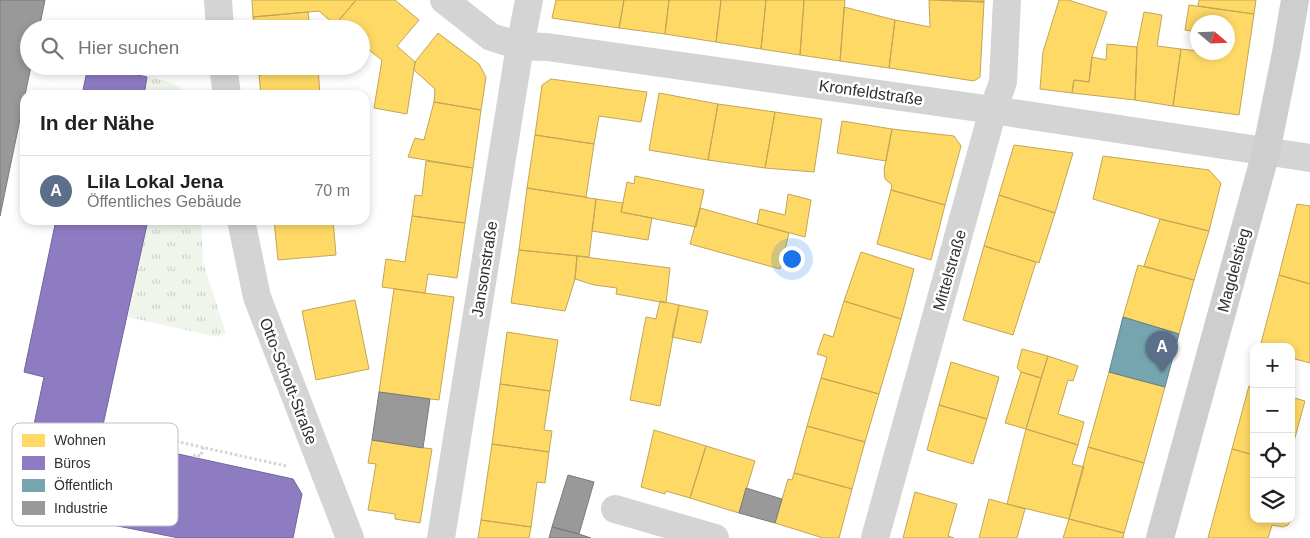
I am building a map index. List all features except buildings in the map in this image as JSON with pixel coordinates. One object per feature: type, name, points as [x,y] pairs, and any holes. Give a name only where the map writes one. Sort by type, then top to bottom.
[{"type":"main road","name":"Magdelstieg","points":[[1160,538],[1266,152],[1295,0]]},
{"type":"street","points":[[218,0],[219,20]]},
{"type":"street","name":"Kronfeldstraße","points":[[444,0],[491,37],[520,46],[547,47],[994,110],[1310,158]]},
{"type":"street","name":"Jansonstraße","points":[[441,538],[529,0]]},
{"type":"street","name":"Mittelstraße","points":[[875,538],[1003,82],[1007,0]]},
{"type":"street","points":[[225,75],[226,90]]},
{"type":"street","name":"Otto-Schott-Straße","points":[[242,225],[257,297],[350,538]]},
{"type":"street","points":[[615,509],[715,538]]},
{"type":"path","points":[[178,442],[325,474]]},
{"type":"path","points":[[194,457],[195,455],[201,456],[203,447]]},
{"type":"green space","points":[[147,77],[165,81],[183,90],[145,90]]},
{"type":"green space","points":[[147,225],[201,225],[203,262],[226,333],[217,337],[128,317]]},
{"type":"place","name":"Lila Lokal Jena","points":[[1162,372]]}]
